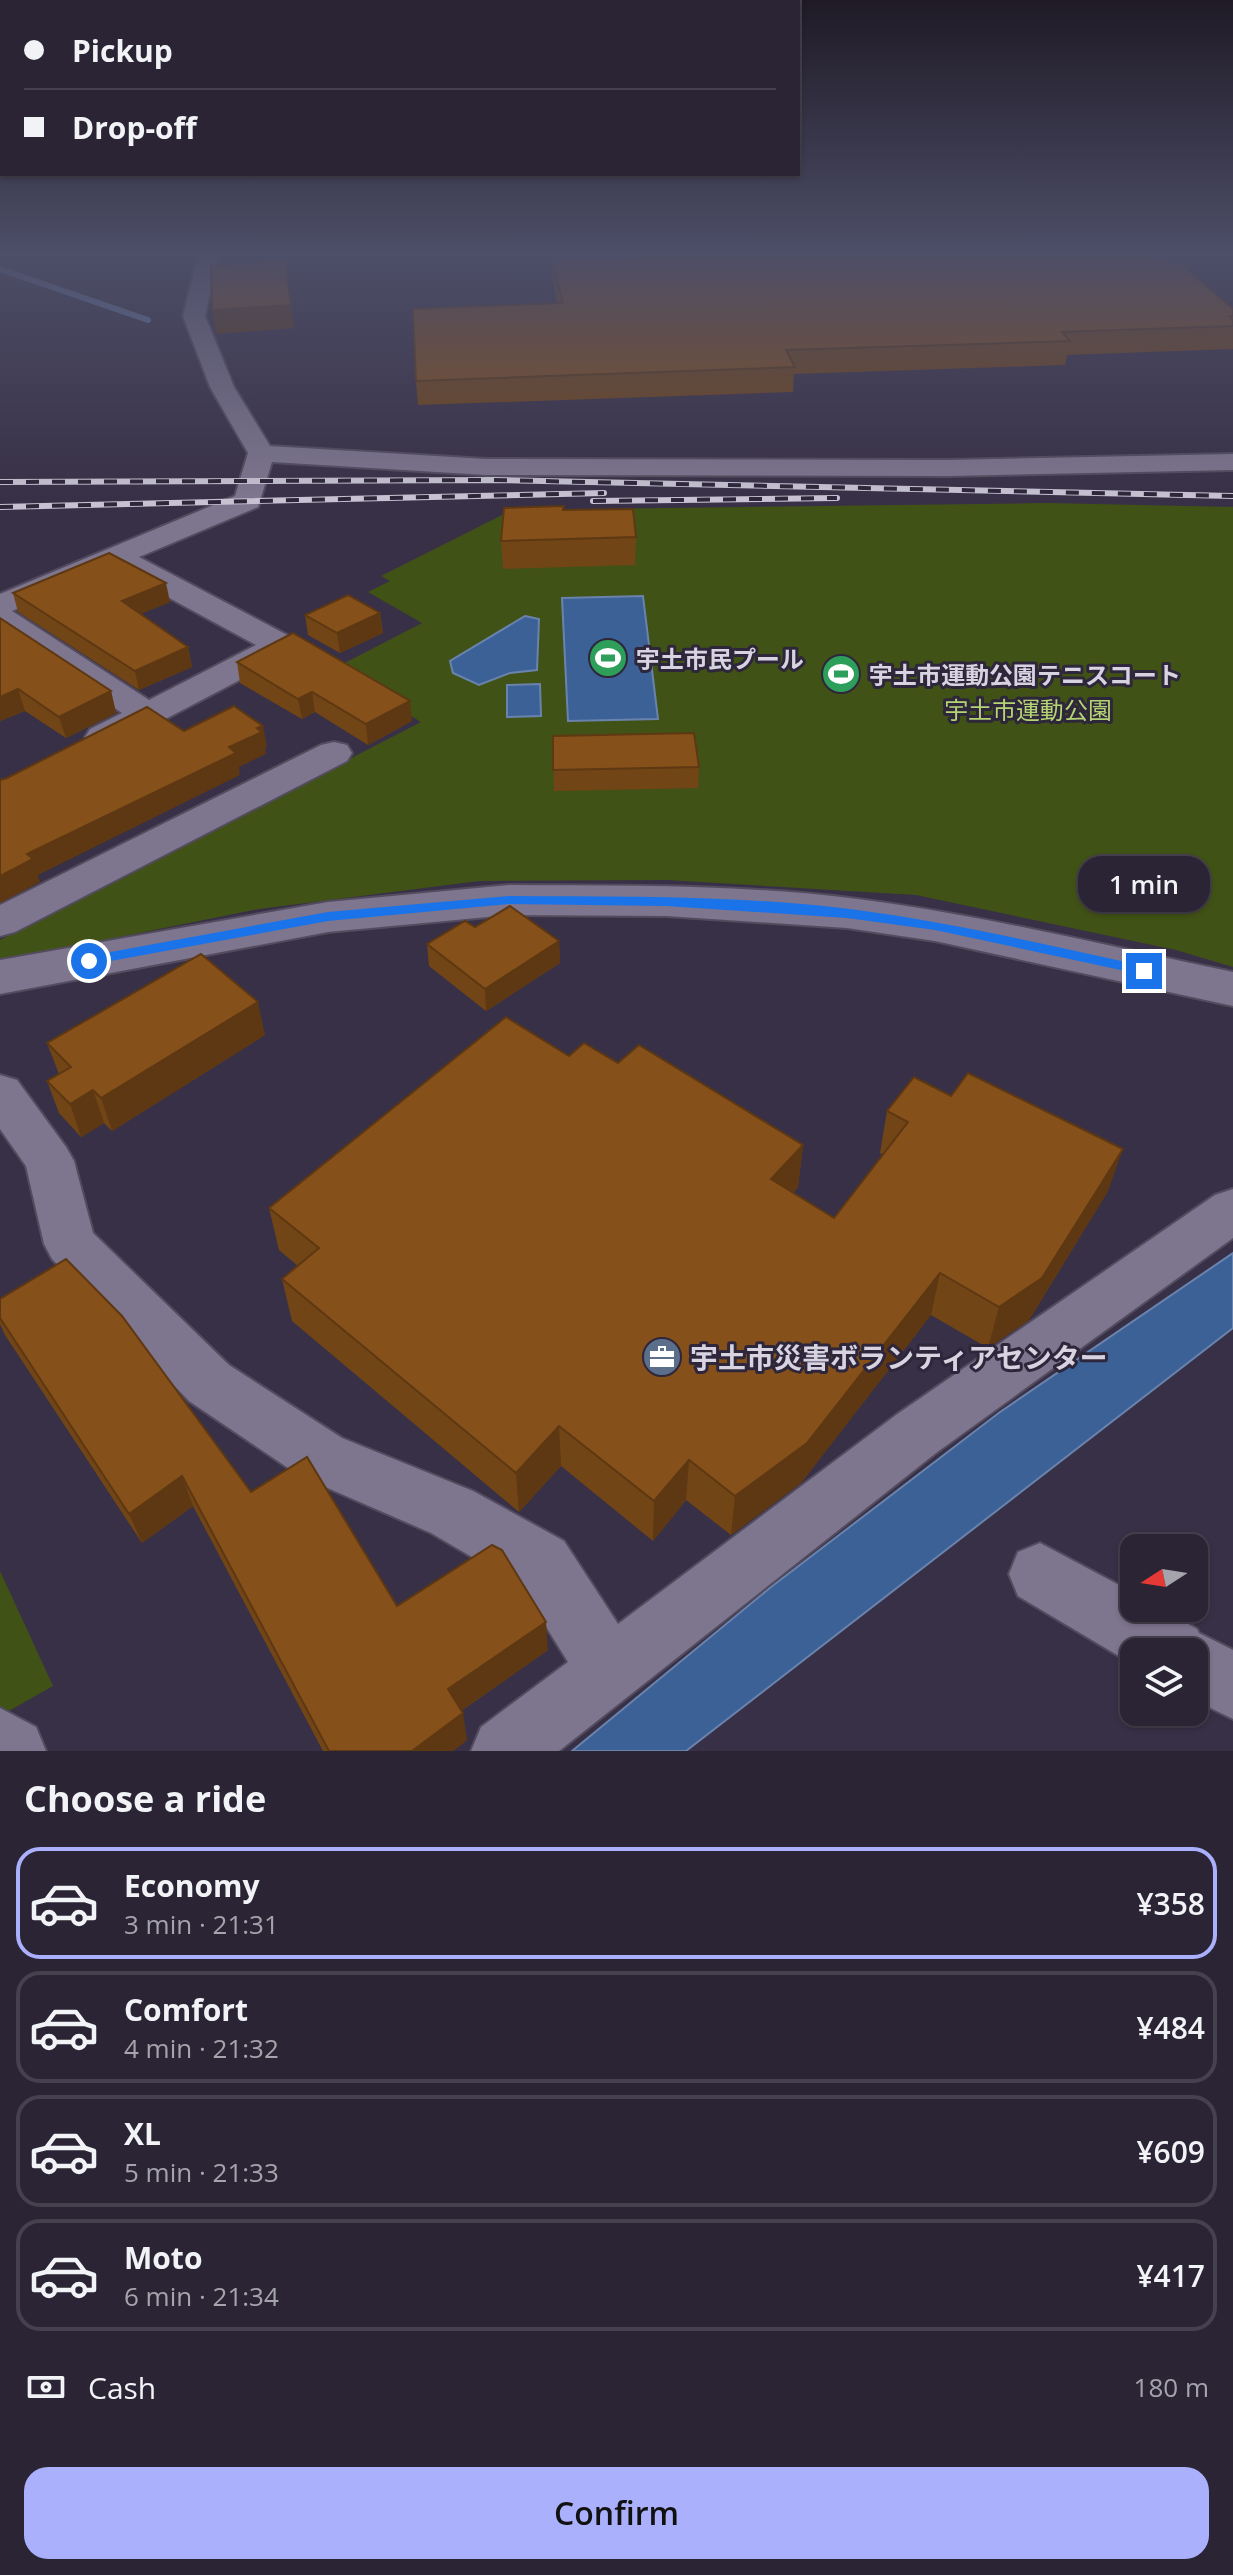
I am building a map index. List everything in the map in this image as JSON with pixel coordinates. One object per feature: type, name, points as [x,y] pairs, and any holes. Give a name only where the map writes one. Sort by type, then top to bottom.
[{"type":"street","points":[[0,605],[248,501],[261,453],[222,387],[201,334]]},
{"type":"street","points":[[261,453],[486,467],[948,468],[1233,462]]},
{"type":"street","points":[[80,749],[281,645],[114,556]]},
{"type":"street","points":[[0,617],[147,714]]},
{"type":"street","points":[[0,922],[334,753]]},
{"type":"street","points":[[0,977],[328,917],[509,900],[650,901],[847,913],[921,924],[1233,989]]},
{"type":"street","points":[[0,1093],[49,1161],[70,1244],[209,1383],[321,1457],[452,1512],[542,1563],[610,1669]]},
{"type":"street","points":[[505,1751],[916,1434],[1233,1210]]},
{"type":"street","points":[[1040,1574],[1150,1638]]},
{"type":"street","points":[[1208,1672],[1233,1686]]},
{"type":"street","points":[[0,1742],[12,1751]]},
{"type":"green space","name":"宇土市運動公園","points":[[1048,503],[1233,507],[1233,967],[1176,950],[916,895],[668,880],[479,881],[259,909],[0,961],[0,940],[421,722],[333,669],[422,623],[368,592],[390,581],[381,576],[512,510]]},
{"type":"green space","points":[[0,1571],[53,1686],[0,1716]]},
{"type":"water","name":"宇土市民プール","points":[[643,596],[658,719],[568,721],[562,598]]},
{"type":"water","points":[[525,616],[539,619],[537,670],[510,673],[479,685],[453,673],[450,661]]},
{"type":"water","points":[[540,684],[541,716],[507,717],[507,685]]},
{"type":"water","points":[[1233,1253],[1233,1328],[686,1751],[572,1751],[771,1587],[1000,1412]]},
{"type":"building","points":[[414,334],[1064,334],[1070,341],[786,350],[795,367],[416,381]]},
{"type":"building","points":[[564,506],[563,510],[633,509],[636,537],[501,541],[504,508]]},
{"type":"building","points":[[109,553],[166,583],[122,601],[188,647],[135,671],[13,593]]},
{"type":"building","points":[[348,595],[380,613],[337,633],[305,615]]},
{"type":"building","points":[[0,618],[111,691],[59,717],[18,689],[0,697]]},
{"type":"building","points":[[293,633],[410,701],[366,724],[312,692],[298,699],[237,662]]},
{"type":"building","points":[[234,706],[263,726],[257,728],[262,732],[229,747],[236,753],[27,854],[33,859],[0,876],[0,780],[147,707],[184,731]]},
{"type":"building","points":[[694,733],[699,767],[553,770],[553,736]]},
{"type":"building","points":[[510,906],[559,941],[485,989],[427,944],[465,921],[475,927]]},
{"type":"building","points":[[201,954],[258,1002],[101,1098],[93,1090],[70,1104],[47,1081],[71,1067],[47,1043]]},
{"type":"building","points":[[506,1017],[569,1056],[584,1043],[618,1063],[639,1045],[803,1145],[771,1179],[834,1218],[908,1122],[887,1111],[914,1077],[951,1096],[968,1073],[1123,1149],[1042,1278],[999,1307],[940,1273],[807,1443],[735,1496],[689,1460],[654,1501],[559,1426],[516,1473],[282,1279],[319,1248],[269,1208]]},
{"type":"building","points":[[66,1259],[122,1316],[251,1492],[307,1457],[397,1606],[492,1545],[502,1550],[546,1622],[448,1689],[463,1713],[412,1751],[329,1751],[182,1476],[129,1514],[0,1318],[0,1299]]},
{"type":"railway","points":[[0,482],[495,480],[1233,496]]},
{"type":"railway","points":[[0,507],[604,493]]},
{"type":"railway","points":[[593,501],[837,498]]},
{"type":"place","name":"宇土市民プール","points":[[608,658]]},
{"type":"place","name":"宇土市運動公園テニスコート","points":[[841,674]]},
{"type":"place","name":"宇土市災害ボランティアセンター","points":[[662,1357]]},
{"type":"route","points":[[89,961],[328,917],[509,900],[666,901],[847,913],[935,926],[1144,971]]}]
